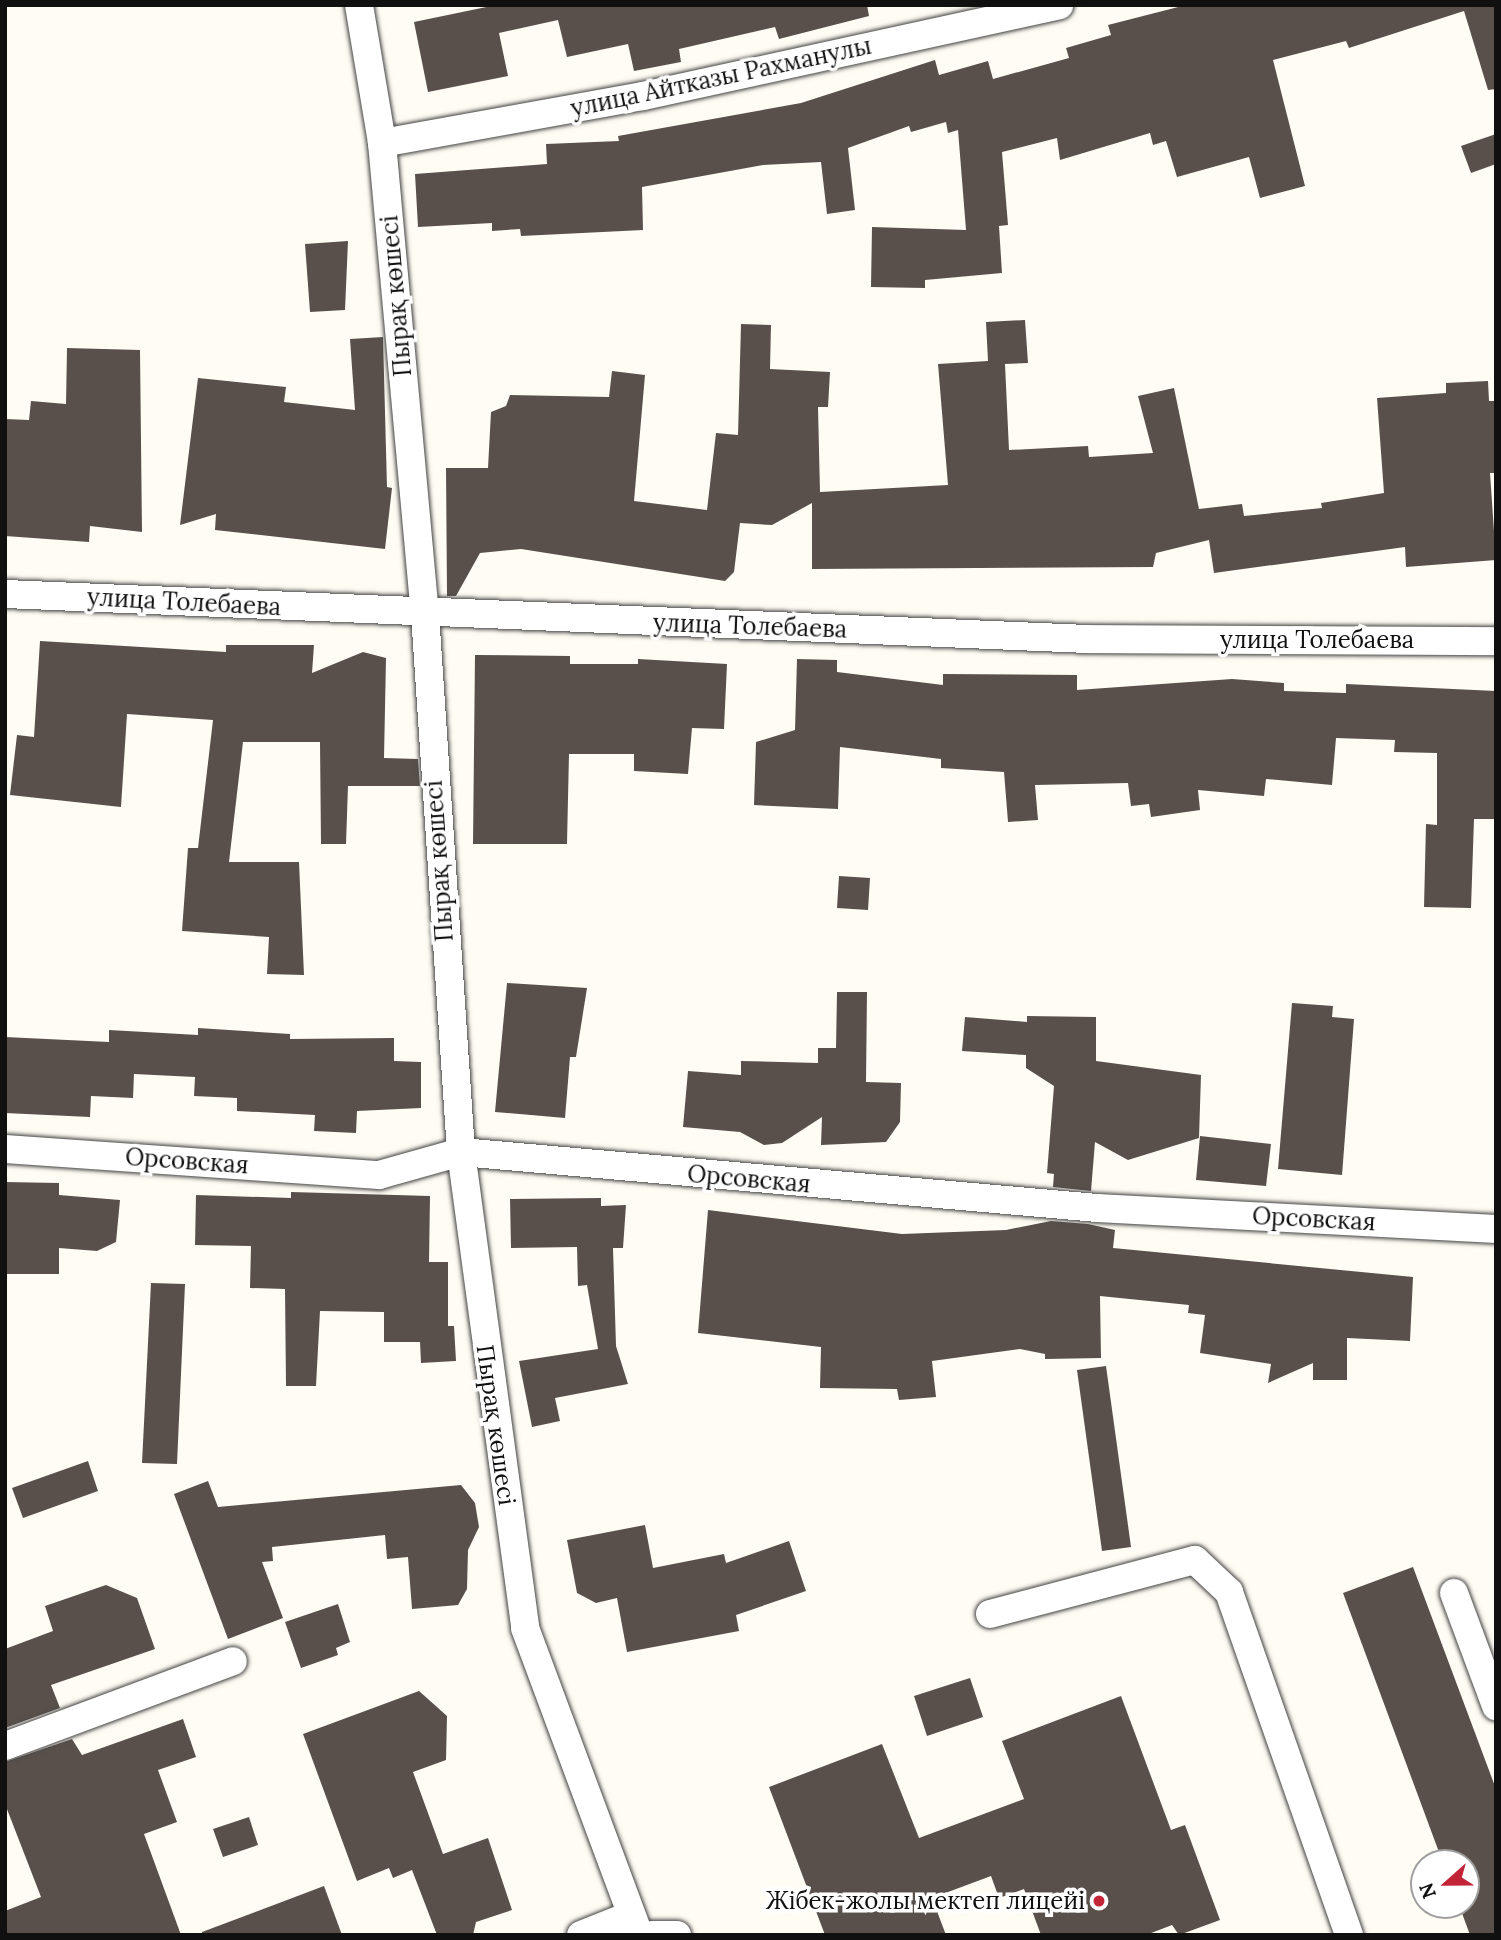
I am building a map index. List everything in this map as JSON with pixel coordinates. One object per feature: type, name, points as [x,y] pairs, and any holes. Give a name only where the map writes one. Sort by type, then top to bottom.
[{"type":"street","name":"Пырақ көшесі","points":[[359,5],[382,143],[425,614],[427,713],[461,1152],[525,1628],[553,1711],[635,1925]]},
{"type":"street","name":"улица Айтказы Рахманулы","points":[[382,143],[643,96],[1059,5]]},
{"type":"street","name":"улица Толебаева","points":[[5,594],[425,614],[1087,639],[1496,641]]},
{"type":"street","name":"Орсовская","points":[[5,1149],[379,1175],[461,1152],[1097,1208],[1496,1229]]},
{"type":"street","points":[[990,1614],[1195,1560],[1228,1592],[1349,1935]]},
{"type":"street","points":[[1454,1593],[1496,1706]]},
{"type":"street","points":[[5,1746],[233,1661]]},
{"type":"street","points":[[581,1935],[635,1925]]},
{"type":"street","points":[[652,1935],[677,1935]]},
{"type":"building","points":[[496,5],[867,5],[869,16],[779,39],[775,27],[679,49],[681,62],[634,71],[628,44],[567,57],[558,20],[499,33],[508,76],[428,92],[414,22]]},
{"type":"building","points":[[1186,5],[1496,5],[1496,89],[1488,90],[1464,11],[1349,48],[1346,41],[1273,60],[1305,186],[1260,198],[1249,157],[1177,177],[1166,141],[1153,145],[1150,133],[1060,160],[1057,138],[1002,152],[1008,225],[999,226],[1002,273],[925,280],[925,288],[871,287],[872,227],[966,230],[958,130],[948,133],[946,122],[911,132],[909,126],[848,148],[855,210],[827,214],[821,162],[763,165],[642,187],[643,230],[521,236],[520,229],[492,231],[492,223],[418,227],[415,174],[547,164],[546,144],[619,141],[618,136],[801,103],[935,60],[939,75],[988,61],[993,79],[1069,58],[1066,48],[1111,35],[1108,25]]},
{"type":"building","points":[[1496,134],[1496,164],[1471,173],[1461,146]]},
{"type":"building","points":[[348,241],[345,310],[310,312],[305,244]]},
{"type":"building","points":[[1025,320],[1028,363],[1005,364],[1009,450],[1088,446],[1089,457],[1153,453],[1138,396],[1174,388],[1199,509],[1242,504],[1244,516],[1322,508],[1321,503],[1384,493],[1377,398],[1446,393],[1446,383],[1488,381],[1489,401],[1496,401],[1496,473],[1490,473],[1496,560],[1406,567],[1405,547],[1214,573],[1209,540],[1156,553],[1153,567],[812,569],[812,503],[772,525],[740,523],[734,572],[725,581],[521,549],[480,553],[456,596],[447,596],[446,468],[488,468],[491,412],[506,406],[510,395],[609,397],[612,371],[645,375],[634,501],[707,510],[716,433],[738,435],[741,324],[771,325],[770,369],[830,372],[828,407],[818,407],[820,492],[948,485],[938,364],[988,361],[986,322]]},
{"type":"building","points":[[383,337],[387,487],[392,488],[385,549],[215,530],[216,514],[180,525],[198,378],[286,387],[284,402],[355,410],[350,339]]},
{"type":"building","points":[[67,348],[140,350],[142,532],[90,526],[89,542],[5,536],[5,419],[29,420],[31,401],[66,404]]},
{"type":"building","points":[[40,641],[226,652],[226,645],[314,645],[312,673],[363,652],[386,658],[384,758],[418,759],[420,786],[348,786],[346,844],[321,844],[320,742],[243,742],[229,862],[299,862],[304,975],[267,974],[269,937],[182,931],[188,848],[198,848],[213,720],[127,714],[121,807],[10,795],[17,735],[34,737]]},
{"type":"building","points":[[475,655],[570,656],[570,664],[638,664],[638,659],[727,664],[724,729],[692,728],[688,774],[634,771],[634,754],[569,754],[567,844],[473,844]]},
{"type":"building","points":[[797,659],[837,660],[837,672],[943,685],[943,674],[1077,675],[1077,690],[1232,679],[1284,683],[1284,691],[1346,693],[1346,684],[1496,691],[1496,819],[1474,819],[1471,908],[1424,907],[1426,824],[1437,825],[1437,753],[1394,752],[1395,740],[1336,738],[1332,785],[1266,779],[1264,796],[1198,790],[1200,810],[1151,817],[1149,804],[1131,806],[1128,783],[1035,785],[1038,820],[1008,822],[1004,772],[941,768],[941,759],[840,747],[838,809],[754,805],[756,742],[795,730]]},
{"type":"building","points":[[839,876],[870,878],[868,910],[837,908]]},
{"type":"building","points":[[507,983],[587,988],[576,1057],[570,1057],[565,1118],[495,1112]]},
{"type":"building","points":[[837,992],[867,992],[866,1082],[901,1083],[900,1122],[886,1142],[821,1145],[822,1117],[782,1143],[764,1145],[740,1132],[683,1127],[688,1071],[741,1075],[741,1061],[818,1063],[818,1048],[836,1048]]},
{"type":"building","points":[[1292,1003],[1333,1006],[1332,1017],[1354,1019],[1342,1175],[1278,1169]]},
{"type":"building","points":[[1027,1016],[1096,1017],[1096,1061],[1201,1075],[1199,1138],[1128,1160],[1095,1142],[1091,1191],[1053,1187],[1054,1174],[1047,1173],[1054,1086],[1026,1068],[1026,1055],[962,1051],[965,1017],[1027,1022]]},
{"type":"building","points":[[198,1028],[290,1034],[290,1039],[394,1038],[394,1061],[421,1062],[421,1108],[357,1111],[356,1133],[314,1131],[315,1115],[237,1111],[237,1098],[194,1096],[195,1077],[134,1074],[133,1098],[91,1096],[90,1117],[5,1113],[5,1037],[109,1042],[109,1030],[198,1035]]},
{"type":"building","points":[[1200,1136],[1271,1144],[1266,1186],[1196,1180]]},
{"type":"building","points":[[5,1182],[59,1183],[59,1195],[120,1200],[116,1242],[97,1251],[59,1248],[59,1274],[5,1274]]},
{"type":"building","points":[[291,1192],[430,1196],[429,1262],[448,1262],[448,1326],[454,1326],[456,1361],[421,1363],[420,1342],[384,1342],[384,1312],[320,1311],[316,1386],[286,1386],[285,1289],[250,1288],[251,1246],[195,1245],[196,1195],[291,1198]]},
{"type":"building","points":[[601,1198],[601,1206],[626,1205],[623,1248],[613,1248],[616,1346],[628,1384],[555,1398],[560,1421],[532,1427],[519,1361],[598,1349],[587,1285],[578,1286],[577,1247],[511,1248],[510,1199]]},
{"type":"building","points":[[708,1210],[902,1234],[1006,1230],[1051,1221],[1088,1224],[1115,1230],[1113,1248],[1413,1277],[1410,1341],[1347,1338],[1347,1380],[1313,1380],[1313,1363],[1268,1383],[1271,1364],[1200,1353],[1205,1315],[1188,1313],[1189,1305],[1100,1296],[1101,1358],[1045,1359],[1045,1354],[1020,1349],[932,1361],[936,1397],[899,1400],[897,1389],[820,1388],[821,1347],[698,1333]]},
{"type":"building","points":[[151,1283],[185,1284],[177,1464],[142,1463]]},
{"type":"building","points":[[1106,1366],[1131,1547],[1102,1551],[1077,1370]]},
{"type":"building","points":[[88,1461],[98,1491],[23,1518],[12,1488]]},
{"type":"building","points":[[208,1481],[218,1507],[461,1485],[475,1503],[479,1527],[468,1550],[467,1589],[458,1605],[412,1609],[408,1557],[387,1559],[385,1535],[272,1547],[273,1561],[262,1562],[283,1618],[228,1639],[174,1494]]},
{"type":"building","points":[[645,1525],[653,1568],[724,1554],[726,1563],[789,1541],[806,1591],[736,1615],[739,1631],[627,1652],[617,1598],[596,1603],[577,1593],[567,1540]]},
{"type":"building","points":[[1413,1567],[1496,1789],[1496,1935],[1470,1935],[1464,1919],[1480,1919],[1480,1849],[1438,1849],[1343,1593]]},
{"type":"building","points":[[106,1585],[137,1598],[155,1649],[51,1685],[60,1708],[5,1728],[5,1649],[53,1631],[45,1606]]},
{"type":"building","points":[[338,1604],[350,1642],[336,1648],[338,1655],[301,1668],[285,1622]]},
{"type":"building","points":[[970,1678],[983,1717],[927,1736],[914,1696]]},
{"type":"building","points":[[419,1691],[447,1716],[446,1760],[413,1772],[443,1854],[488,1838],[512,1910],[476,1922],[473,1935],[437,1935],[412,1870],[393,1878],[389,1868],[357,1881],[303,1734]]},
{"type":"building","points":[[1121,1696],[1171,1830],[1185,1825],[1220,1920],[1179,1935],[1172,1925],[1146,1935],[1041,1935],[1024,1889],[999,1898],[991,1876],[932,1898],[946,1935],[825,1935],[769,1787],[882,1744],[919,1838],[1024,1799],[1002,1741]]},
{"type":"building","points":[[183,1719],[196,1757],[158,1770],[177,1822],[144,1834],[181,1935],[5,1935],[5,1911],[41,1897],[5,1804],[5,1762],[72,1739],[82,1755]]},
{"type":"building","points":[[249,1817],[258,1845],[223,1857],[213,1829]]},
{"type":"building","points":[[324,1886],[342,1935],[202,1935],[202,1932]]},
{"type":"place","name":"Жібек-жолы мектеп лицейі","points":[[1099,1901]]}]
